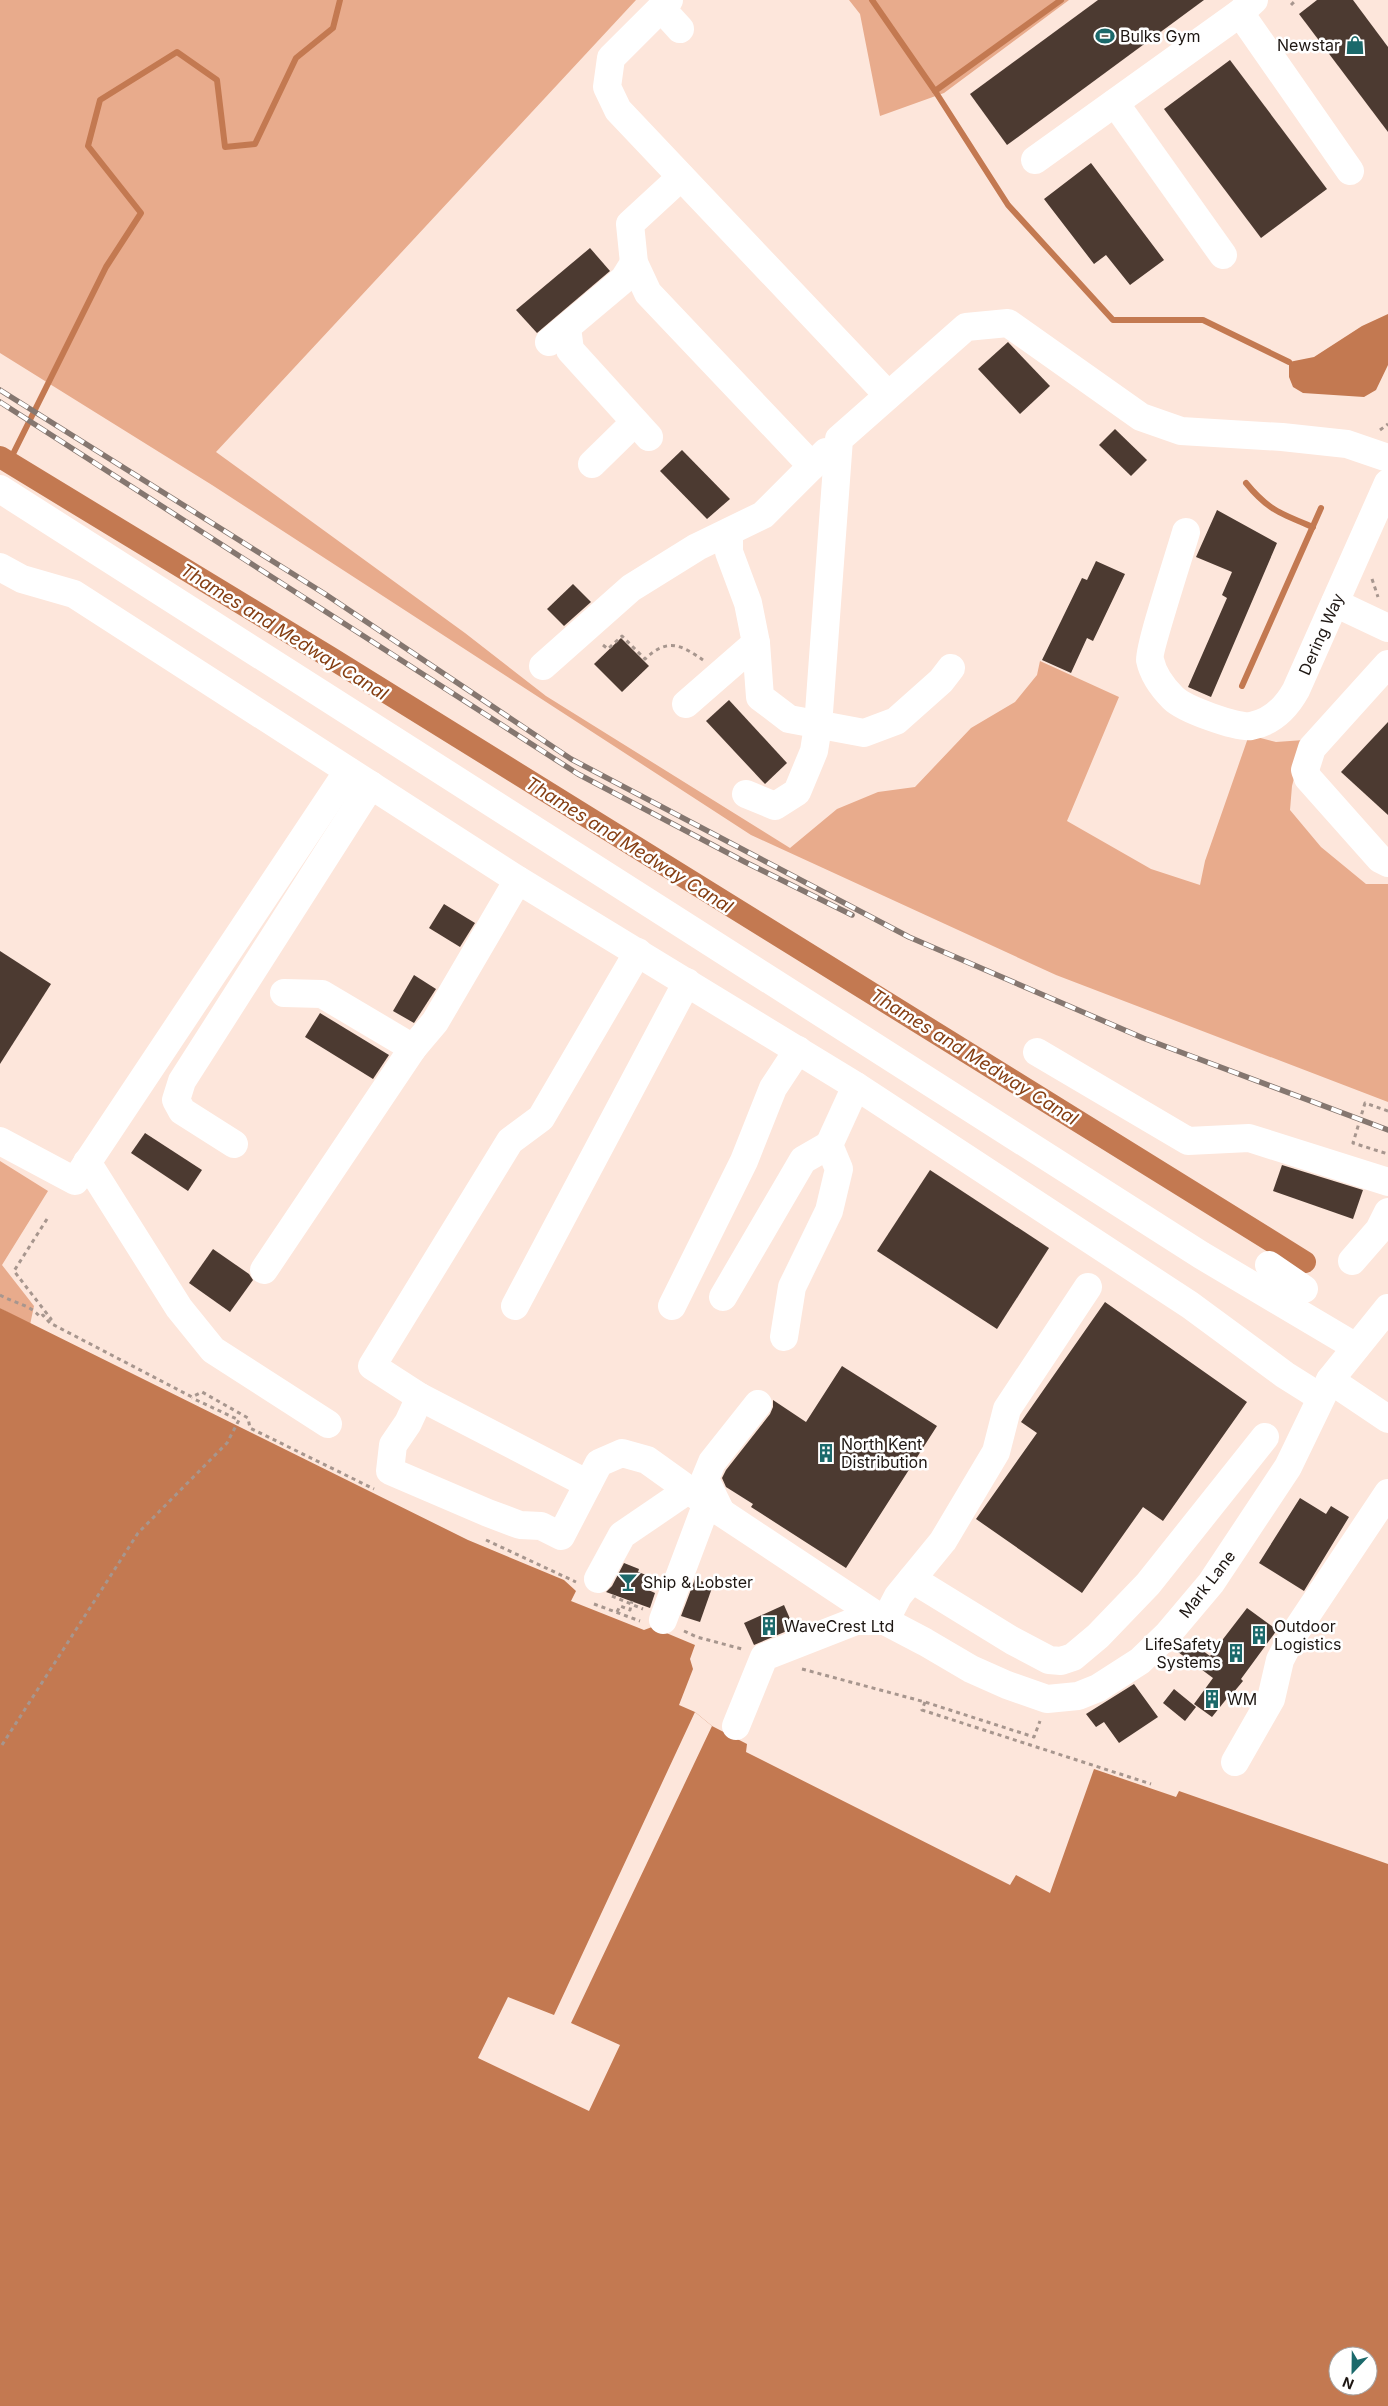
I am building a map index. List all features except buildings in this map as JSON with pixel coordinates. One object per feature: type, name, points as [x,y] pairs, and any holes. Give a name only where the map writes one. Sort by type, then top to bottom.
[{"type":"street","points":[[680,29],[666,4],[611,58],[607,87],[618,110],[888,395]]},
{"type":"street","points":[[1035,160],[1247,7],[1350,172]]},
{"type":"street","points":[[1115,103],[1223,255]]},
{"type":"street","points":[[681,177],[630,224],[634,263],[648,293],[812,466]]},
{"type":"street","points":[[592,464],[642,429],[558,335],[624,280],[634,263]]},
{"type":"street","points":[[543,666],[632,588],[697,547],[763,515],[839,439],[966,327],[1008,323],[1141,417],[1181,431],[1282,437],[1348,444],[1388,458]]},
{"type":"street","points":[[746,794],[775,806],[797,792],[814,751],[818,726],[839,439]]},
{"type":"street","name":"Dering Way","points":[[1186,532],[1149,658],[1158,680],[1174,700],[1208,716],[1250,726],[1266,721],[1280,712],[1296,690],[1388,483]]},
{"type":"street","points":[[0,489],[1201,1255],[1356,1347]]},
{"type":"street","points":[[729,532],[729,552],[748,603],[756,643],[760,697],[789,719],[818,726],[864,733],[896,720],[940,681],[951,668]]},
{"type":"street","points":[[0,566],[22,579],[74,594],[518,880],[856,1086],[1190,1305],[1285,1375],[1325,1389],[1388,1419]]},
{"type":"street","points":[[1335,603],[1388,628]]},
{"type":"street","points":[[686,704],[756,643]]},
{"type":"street","points":[[1388,664],[1312,748],[1305,772],[1308,778],[1380,859],[1388,863]]},
{"type":"street","points":[[0,1141],[74,1181],[348,771]]},
{"type":"street","points":[[234,1144],[182,1111],[176,1100],[182,1082],[371,785]]},
{"type":"street","points":[[264,1270],[413,1048],[435,1022],[518,880]]},
{"type":"street","points":[[588,1484],[420,1396],[372,1366],[510,1141],[541,1118],[638,952]]},
{"type":"street","points":[[515,1306],[687,982]]},
{"type":"street","points":[[284,993],[322,994],[413,1048]]},
{"type":"street","points":[[672,1306],[744,1160],[773,1088],[798,1050]]},
{"type":"street","points":[[1037,1052],[1188,1141],[1250,1138],[1388,1182]]},
{"type":"street","points":[[723,1297],[803,1160],[829,1146],[856,1086]]},
{"type":"street","points":[[784,1337],[792,1287],[829,1211],[839,1169],[829,1146]]},
{"type":"street","points":[[87,1162],[179,1308],[213,1350],[328,1424]]},
{"type":"street","points":[[1352,1261],[1379,1230],[1388,1212]]},
{"type":"street","points":[[1269,1265],[1304,1289]]},
{"type":"street","points":[[420,1396],[408,1423],[393,1445],[390,1471],[488,1513],[520,1525],[541,1526],[561,1536],[599,1463],[622,1453],[647,1460],[705,1502],[885,1621],[898,1596],[943,1541],[996,1452],[1007,1409],[1088,1287]]},
{"type":"street","name":"Mark Lane","points":[[736,1726],[764,1657],[856,1621],[885,1621],[971,1669],[1007,1685],[1047,1699],[1078,1696],[1098,1688],[1140,1661],[1168,1634],[1211,1584],[1288,1467],[1306,1433],[1325,1389],[1388,1308]]},
{"type":"street","points":[[654,1622],[705,1502],[705,1479],[712,1462],[758,1404]]},
{"type":"street","points":[[912,1579],[1012,1641],[1049,1660],[1060,1661],[1073,1657],[1098,1636],[1148,1584],[1265,1437]]},
{"type":"street","points":[[1235,1762],[1271,1699],[1280,1660],[1292,1637],[1388,1493]]},
{"type":"street","points":[[592,1590],[622,1535],[705,1502]]},
{"type":"path","points":[[1291,5],[1296,0]]},
{"type":"path","points":[[600,642],[608,650],[622,636],[646,659],[659,647],[678,646]]},
{"type":"path","points":[[1388,1110],[1365,1103],[1353,1143],[1388,1154]]},
{"type":"path","points":[[0,1295],[16,1304],[33,1308],[40,1317],[43,1315],[48,1321],[51,1319],[14,1271],[47,1219]]},
{"type":"path","points":[[2,1745],[138,1533],[227,1443],[238,1424],[239,1420],[192,1398]]},
{"type":"path","points":[[592,1590],[618,1612],[654,1622]]},
{"type":"path","points":[[618,1612],[620,1606],[630,1610],[632,1602]]},
{"type":"path","points":[[925,1702],[922,1710],[1151,1784]]},
{"type":"shaded area","points":[[0,0],[636,0],[216,452],[465,633],[546,696],[790,848],[837,809],[878,792],[915,787],[971,728],[1015,702],[1037,675],[1040,661],[1119,697],[1067,821],[1151,869],[1200,885],[1205,861],[1249,735],[1276,742],[1304,740],[1292,786],[1290,810],[1321,847],[1366,884],[1388,884],[1388,1102],[1056,975],[751,835],[212,485],[0,353]]},
{"type":"shaded area","points":[[849,0],[1069,0],[944,93],[880,116],[860,14]]},
{"type":"shaded area","points":[[1388,314],[1388,365],[1376,390],[1364,397],[1303,393],[1293,387],[1289,377],[1289,362],[1314,357],[1362,326]]},
{"type":"shaded area","points":[[0,1161],[48,1191],[2,1265],[34,1306],[30,1325],[0,1308]]},
{"type":"shaded area","points":[[0,1308],[468,1540],[564,1580],[576,1591],[571,1601],[644,1630],[652,1627],[695,1645],[690,1659],[693,1669],[679,1705],[695,1712],[712,1726],[747,1744],[746,1752],[1010,1885],[1016,1875],[1050,1893],[1094,1769],[1176,1797],[1179,1791],[1388,1864],[1388,2406],[0,2406]]},
{"type":"pier","points":[[695,1712],[712,1726],[571,2023],[620,2045],[589,2111],[478,2058],[508,1997],[554,2015]]},
{"type":"waterway","points":[[9,462],[106,267],[141,213],[88,146],[100,100],[177,52],[217,80],[225,147],[255,144],[296,58],[333,28],[340,0]]},
{"type":"waterway","points":[[872,0],[935,91],[1008,205],[1113,320],[1203,320],[1289,362]]},
{"type":"waterway","points":[[935,91],[1061,0]]},
{"type":"waterway","name":"Thames and Medway Canal","points":[[0,457],[331,658],[1305,1262]]},
{"type":"waterway","points":[[1246,483],[1268,505],[1313,527]]},
{"type":"waterway","points":[[1242,686],[1321,508]]},
{"type":"railway","points":[[0,390],[325,594],[571,759],[909,937],[1143,1038],[1388,1130]]},
{"type":"railway","points":[[0,402],[578,774],[745,862],[852,915]]},
{"type":"place","name":"Bulks Gym","points":[[1105,36]]},
{"type":"place","name":"Newstar","points":[[1355,45]]},
{"type":"place","name":"North Kent Distribution","points":[[826,1453]]},
{"type":"place","name":"Ship & Lobster","points":[[628,1582]]},
{"type":"place","name":"WaveCrest Ltd","points":[[769,1626]]},
{"type":"place","name":"Outdoor Logistics","points":[[1259,1635]]},
{"type":"place","name":"LifeSafety Systems","points":[[1236,1653]]},
{"type":"place","name":"WM","points":[[1212,1699]]}]
